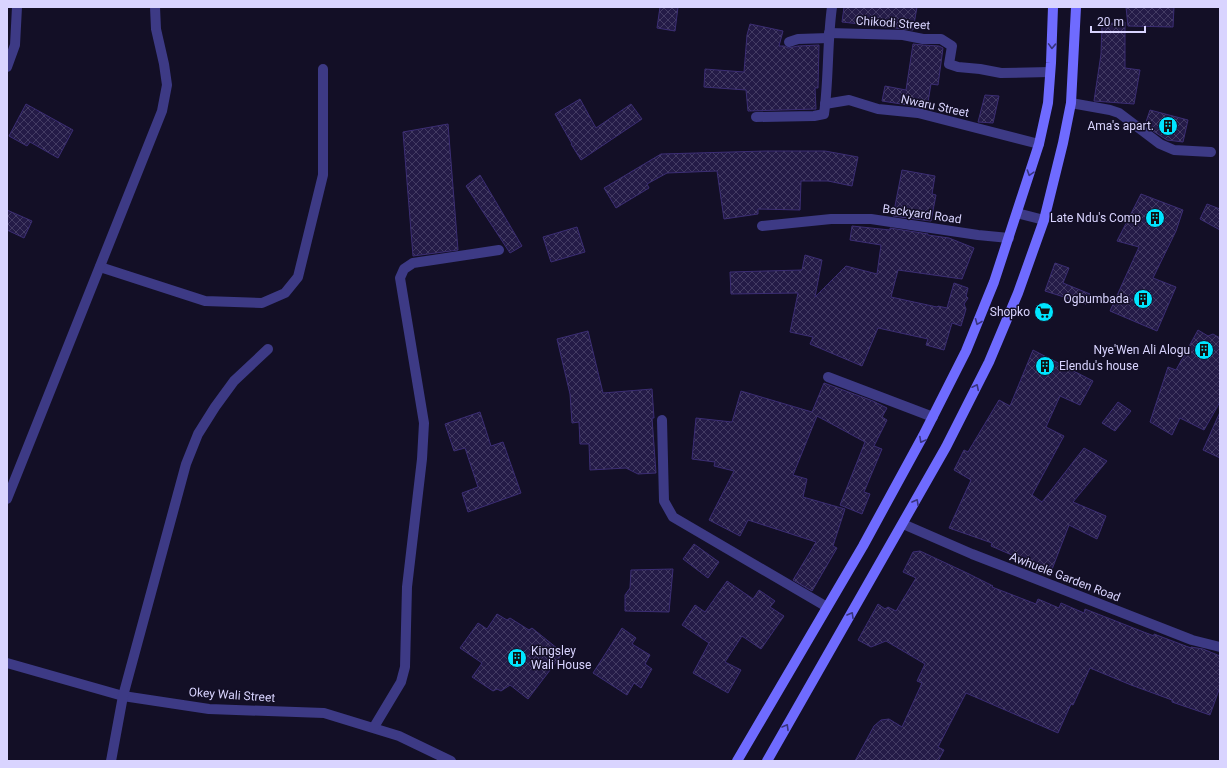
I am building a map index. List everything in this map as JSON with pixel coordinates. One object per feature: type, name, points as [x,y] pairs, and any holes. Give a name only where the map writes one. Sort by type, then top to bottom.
[{"type":"main road","points":[[737,761],[863,546],[933,417],[966,351],[994,282],[1039,144],[1048,103],[1053,7]]},
{"type":"main road","points":[[767,761],[946,447],[989,362],[1018,293],[1044,220],[1063,143],[1071,103],[1076,7]]},
{"type":"street","points":[[7,67],[15,45],[17,7]]},
{"type":"street","points":[[7,499],[162,111],[167,85],[156,29],[155,7]]},
{"type":"street","points":[[756,117],[814,116],[824,114],[832,7]]},
{"type":"street","points":[[789,42],[798,39],[829,36]]},
{"type":"street","name":"Chikodi Street","points":[[829,36],[903,36],[941,40],[952,46],[949,64],[958,67],[1001,72],[1050,72]]},
{"type":"street","points":[[100,267],[205,302],[262,303],[285,293],[298,277],[323,175],[323,69]]},
{"type":"street","name":"Nwaru Street","points":[[825,104],[849,100],[878,109],[918,113],[1039,144]]},
{"type":"street","points":[[1071,103],[1119,113],[1160,144],[1174,150],[1211,152]]},
{"type":"street","points":[[1017,213],[1044,220]]},
{"type":"street","name":"Backyard Road","points":[[762,226],[831,219],[871,219],[978,235],[1009,238]]},
{"type":"street","points":[[374,727],[401,682],[405,667],[407,587],[422,459],[424,423],[400,278],[404,269],[413,263],[499,250]]},
{"type":"street","points":[[111,761],[123,696],[186,464],[198,434],[215,407],[234,381],[268,349]]},
{"type":"street","points":[[828,377],[933,417]]},
{"type":"street","points":[[662,420],[664,502],[673,517],[827,607]]},
{"type":"street","name":"Awhuele Garden Road","points":[[903,524],[972,554],[1185,638],[1220,647]]},
{"type":"street","name":"Okey Wali Street","points":[[7,663],[123,696],[209,709],[324,713],[374,727],[399,736],[451,761]]},
{"type":"building","points":[[660,7],[678,7],[675,31],[657,28]]},
{"type":"building","points":[[844,7],[917,7],[913,30],[842,22]]},
{"type":"building","points":[[1126,7],[1174,7],[1173,27],[1128,26]]},
{"type":"building","points":[[1125,22],[1125,68],[1140,70],[1134,104],[1094,101],[1101,54],[1102,24]]},
{"type":"building","points":[[750,24],[783,31],[779,46],[788,48],[819,45],[818,88],[815,88],[816,109],[748,111],[746,90],[704,87],[705,69],[744,72],[747,35]]},
{"type":"building","points":[[913,44],[939,46],[943,48],[938,85],[931,84],[927,108],[882,101],[885,86],[906,90]]},
{"type":"building","points":[[985,95],[999,96],[993,123],[978,122]]},
{"type":"building","points":[[580,99],[596,128],[631,104],[642,119],[581,160],[555,114]]},
{"type":"building","points":[[26,104],[73,130],[58,158],[30,142],[27,146],[9,136]]},
{"type":"building","name":"Ama's apart.","points":[[1150,110],[1188,120],[1183,142],[1167,140],[1153,131],[1146,122]]},
{"type":"building","points":[[448,124],[458,250],[413,256],[403,132]]},
{"type":"building","points":[[825,151],[858,157],[852,186],[828,181],[801,181],[800,210],[758,209],[758,214],[724,219],[717,171],[667,173],[647,184],[649,188],[616,208],[604,188],[661,154]]},
{"type":"building","points":[[902,170],[935,176],[932,194],[936,195],[931,221],[893,216]]},
{"type":"building","points":[[480,175],[522,246],[510,253],[466,186]]},
{"type":"building","points":[[1141,194],[1183,210],[1176,231],[1153,278],[1176,287],[1157,331],[1110,311],[1139,247],[1117,241]]},
{"type":"building","points":[[1207,204],[1220,209],[1220,230],[1200,219]]},
{"type":"building","points":[[7,210],[32,221],[24,238],[7,230]]},
{"type":"building","points":[[852,226],[890,230],[890,228],[928,234],[949,238],[974,248],[962,279],[898,270],[891,297],[947,308],[954,283],[968,288],[966,296],[968,298],[964,304],[966,309],[961,326],[952,323],[944,350],[926,345],[928,339],[878,328],[862,366],[810,344],[813,337],[790,332],[798,293],[731,294],[730,272],[802,270],[805,255],[822,260],[815,297],[846,266],[877,274],[881,245],[850,240]]},
{"type":"building","points":[[577,227],[585,252],[551,262],[543,237]]},
{"type":"building","points":[[1055,263],[1069,268],[1063,283],[1090,294],[1086,304],[1045,291]]},
{"type":"building","points":[[1198,330],[1208,336],[1213,334],[1220,338],[1220,402],[1204,430],[1180,418],[1172,435],[1150,422],[1168,367],[1176,370]]},
{"type":"building","points":[[588,331],[603,393],[652,389],[654,418],[652,418],[656,473],[638,474],[626,468],[590,470],[589,444],[580,444],[579,422],[572,423],[570,394],[557,339]]},
{"type":"building","points":[[1033,350],[1093,381],[1080,405],[1060,396],[1046,427],[1064,436],[1032,495],[1042,502],[1084,448],[1107,461],[1073,502],[1106,516],[1097,539],[1069,525],[1051,572],[991,546],[992,543],[949,528],[971,480],[954,470],[964,450],[968,452],[999,400],[1010,406]]},
{"type":"building","points":[[824,383],[873,401],[887,408],[882,417],[887,420],[874,446],[882,449],[864,492],[870,494],[862,514],[840,505],[865,442],[817,416],[793,475],[807,479],[803,497],[845,509],[833,546],[837,548],[812,591],[793,580],[816,542],[748,520],[740,536],[709,520],[734,471],[714,466],[715,462],[692,459],[696,418],[732,422],[741,391],[812,412]]},
{"type":"building","points":[[1118,402],[1131,411],[1115,431],[1102,423]]},
{"type":"building","points":[[480,412],[491,446],[503,442],[521,493],[468,512],[462,493],[478,487],[465,448],[454,451],[445,424]]},
{"type":"building","points":[[1220,412],[1220,458],[1203,450]]},
{"type":"building","points":[[694,544],[719,562],[708,578],[683,559]]},
{"type":"building","points":[[920,551],[993,586],[992,587],[1036,604],[1038,599],[1059,608],[1061,603],[1084,613],[1085,609],[1154,636],[1154,634],[1191,648],[1203,649],[1220,656],[1220,687],[1210,715],[1172,702],[1172,700],[1090,668],[1058,733],[966,693],[938,747],[944,750],[938,761],[855,761],[874,726],[881,720],[889,719],[902,727],[922,683],[917,681],[925,664],[886,641],[871,647],[858,640],[878,604],[885,609],[888,607],[896,611],[916,578],[903,572],[913,552]]},
{"type":"building","points":[[673,569],[669,612],[625,611],[625,595],[630,588],[631,570]]},
{"type":"building","points":[[727,581],[753,599],[759,590],[775,601],[770,607],[784,616],[761,649],[742,636],[725,662],[741,670],[728,693],[693,673],[709,643],[682,625],[695,605],[705,612]]},
{"type":"building","name":"Kingsley Wali House","points":[[497,614],[507,620],[510,618],[529,630],[532,628],[563,653],[528,699],[510,685],[501,691],[497,689],[493,691],[472,677],[482,663],[460,648],[478,623],[487,629]]},
{"type":"building","points":[[622,628],[636,638],[632,644],[650,655],[645,664],[652,669],[641,688],[634,683],[627,695],[593,673]]},
{"type":"place","name":"Ama's apart.","points":[[1168,126]]},
{"type":"place","name":"Late Ndu's Comp","points":[[1155,218]]},
{"type":"place","name":"Ogbumbada","points":[[1143,299]]},
{"type":"place","name":"Shopko","points":[[1044,312]]},
{"type":"place","name":"Nye'Wen Ali Alogu","points":[[1204,350]]},
{"type":"place","name":"Elendu's house","points":[[1045,366]]},
{"type":"place","name":"Kingsley Wali House","points":[[517,658]]}]
